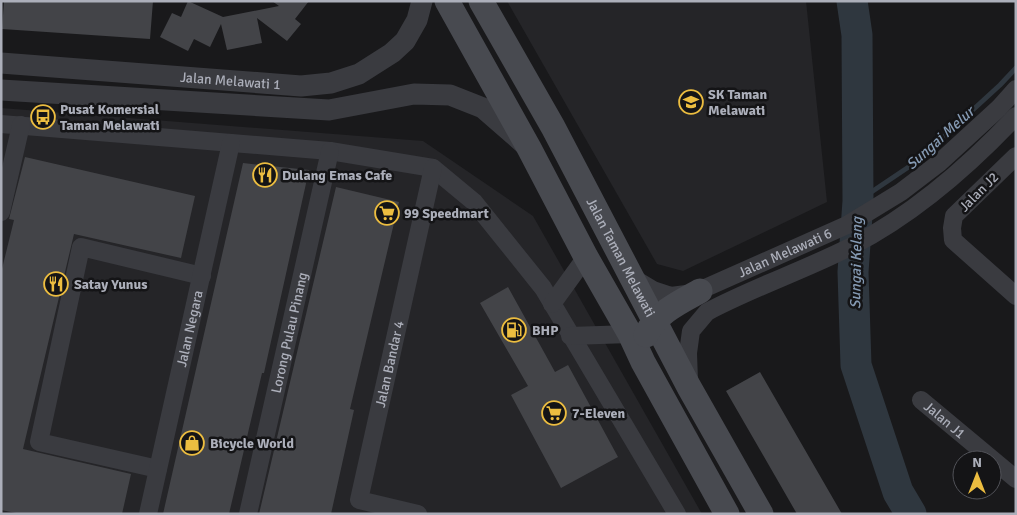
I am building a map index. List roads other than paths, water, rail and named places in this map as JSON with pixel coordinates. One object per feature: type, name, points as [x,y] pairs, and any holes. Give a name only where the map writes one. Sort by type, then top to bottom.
[{"type":"main road","points":[[447,1],[529,148],[726,514]]},
{"type":"main road","name":"Jalan Taman Melawati","points":[[480,1],[553,127],[689,387],[761,514]]},
{"type":"main road","points":[[643,362],[643,346],[647,332],[655,321],[669,309],[700,291]]},
{"type":"street","name":"Jalan Melawati 1","points":[[1,63],[302,86],[331,83],[359,74],[392,53],[404,41],[417,20],[422,1]]},
{"type":"street","name":"Jalan Melawati 6","points":[[632,278],[653,290],[671,296],[694,293],[847,225],[901,192],[939,163],[999,108],[1016,89]]},
{"type":"street","name":"Jalan Melawati 1","points":[[1,90],[329,110],[414,94],[450,95],[484,108],[529,148]]},
{"type":"street","name":"Jalan Melawati 6","points":[[689,387],[688,353],[691,331],[707,312],[854,245],[913,209],[967,165],[1015,119]]},
{"type":"street","points":[[1,124],[330,151],[433,168],[474,202],[543,288],[677,514]]},
{"type":"street","points":[[1,212],[21,125]]},
{"type":"street","name":"Jalan Negara","points":[[148,514],[231,143]]},
{"type":"street","name":"Lorong Pulau Pinang","points":[[248,514],[330,151]]},
{"type":"street","name":"Jalan J2","points":[[1016,156],[954,216],[952,228],[953,240],[1016,296]]},
{"type":"street","name":"Jalan Bandar 4","points":[[418,514],[359,500],[433,168]]},
{"type":"street","points":[[158,469],[39,442],[81,247],[202,276]]},
{"type":"street","points":[[552,304],[586,257]]},
{"type":"street","points":[[570,336],[630,334]]},
{"type":"street","name":"Jalan J1","points":[[922,400],[1016,479]]},
{"type":"waterway","name":"Sungai Kelang","points":[[852,1],[857,35],[858,201],[853,272],[856,365],[898,492],[911,514]]},
{"type":"waterway","name":"Sungai Melur","points":[[858,201],[916,162],[1016,68]]},
{"type":"place","name":"SK Taman Melawati","points":[[691,102]]},
{"type":"place","name":"Pusat Komersial Taman Melawati","points":[[43,117]]},
{"type":"place","name":"Dulang Emas Cafe","points":[[265,175]]},
{"type":"place","name":"99 Speedmart","points":[[387,213]]},
{"type":"place","name":"Satay Yunus","points":[[56,284]]},
{"type":"place","name":"BHP","points":[[514,330]]},
{"type":"place","name":"7-Eleven","points":[[554,413]]},
{"type":"place","name":"Bicycle World","points":[[192,443]]}]
